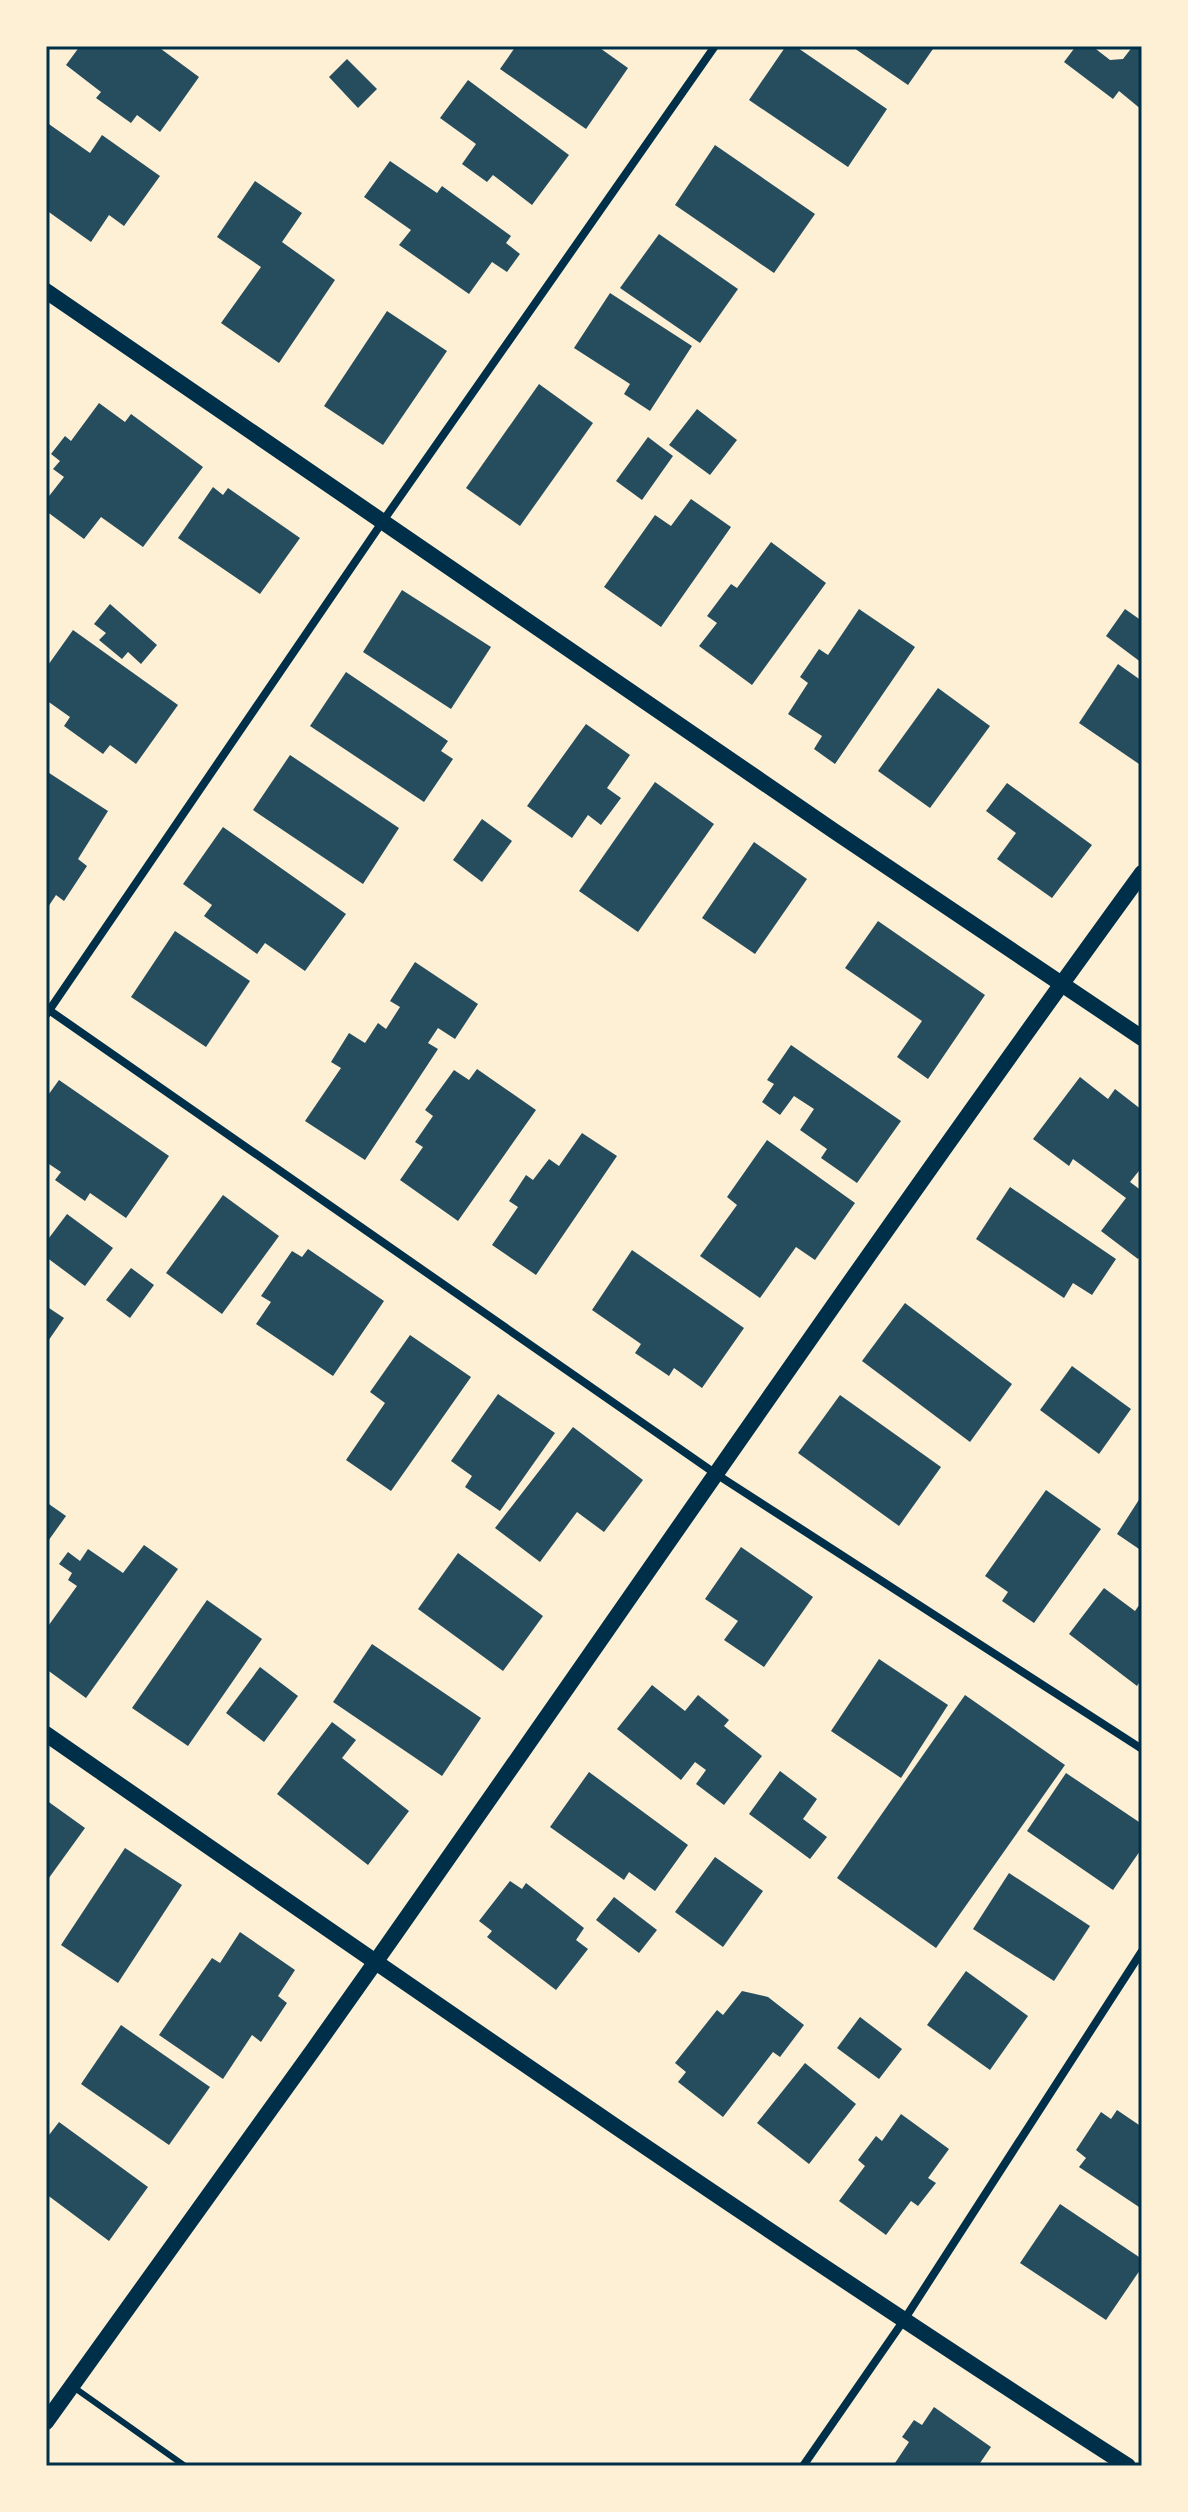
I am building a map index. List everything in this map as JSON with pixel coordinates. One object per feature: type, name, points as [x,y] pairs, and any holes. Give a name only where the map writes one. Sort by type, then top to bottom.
[{"type":"main road","points":[[46,291],[1142,1038]]},
{"type":"main road","points":[[46,2422],[376,1961],[1142,873]]},
{"type":"main road","points":[[46,1734],[904,2320],[1128,2466]]},
{"type":"street","points":[[715,46],[383,521],[47,1011],[716,1474],[1142,1749]]},
{"type":"street","points":[[803,2466],[904,2320],[1142,1951]]},
{"type":"lane","points":[[72,2386],[185,2466]]},
{"type":"building","points":[[80,46],[157,46],[199,77],[160,132],[137,115],[131,123],[96,98],[101,92],[66,65]]},
{"type":"building","points":[[516,46],[597,46],[628,68],[586,129],[500,69]]},
{"type":"building","points":[[786,46],[795,46],[887,109],[848,167],[749,100]]},
{"type":"building","points":[[851,46],[935,46],[908,85]]},
{"type":"building","points":[[1076,46],[1092,46],[1110,60],[1123,59],[1133,46],[1142,46],[1142,110],[1119,91],[1113,99],[1064,62]]},
{"type":"building","points":[[347,59],[377,89],[358,108],[329,77]]},
{"type":"building","points":[[468,80],[569,155],[532,205],[493,175],[487,182],[462,164],[476,144],[440,118]]},
{"type":"building","points":[[46,122],[90,153],[102,135],[160,176],[124,226],[109,215],[91,242],[46,210]]},
{"type":"building","points":[[715,145],[815,214],[774,273],[675,205]]},
{"type":"building","points":[[390,161],[437,193],[442,186],[511,236],[506,243],[520,254],[507,272],[492,262],[469,294],[399,245],[411,230],[364,197]]},
{"type":"building","points":[[255,181],[302,213],[282,242],[335,280],[279,363],[221,323],[261,267],[217,237]]},
{"type":"building","points":[[659,234],[738,289],[700,343],[620,288]]},
{"type":"building","points":[[610,293],[692,346],[650,411],[624,394],[630,384],[574,348]]},
{"type":"building","points":[[387,311],[447,351],[383,445],[324,406]]},
{"type":"building","points":[[539,384],[593,423],[520,526],[466,488]]},
{"type":"building","points":[[99,403],[125,422],[131,414],[203,467],[143,547],[101,517],[84,539],[46,511],[46,500],[64,477],[53,469],[60,461],[51,454],[65,436],[71,441]]},
{"type":"building","points":[[697,409],[737,440],[710,475],[669,445]]},
{"type":"building","points":[[648,437],[673,456],[642,500],[616,481]]},
{"type":"building","points":[[213,487],[223,495],[228,488],[300,538],[260,594],[178,538]]},
{"type":"building","points":[[691,499],[731,527],[661,627],[604,587],[655,515],[671,526]]},
{"type":"building","points":[[771,542],[826,583],[752,685],[699,646],[717,623],[707,616],[731,584],[737,588]]},
{"type":"building","points":[[402,590],[491,647],[451,709],[363,652]]},
{"type":"building","points":[[110,604],[157,645],[141,664],[128,652],[122,659],[99,640],[106,633],[94,624]]},
{"type":"building","points":[[859,609],[915,647],[835,764],[814,749],[822,736],[788,714],[808,683],[800,677],[819,649],[828,655]]},
{"type":"building","points":[[1125,609],[1142,621],[1142,663],[1106,636]]},
{"type":"building","points":[[73,630],[178,705],[136,764],[110,745],[103,754],[64,726],[70,717],[46,700],[46,668]]},
{"type":"building","points":[[1118,664],[1142,681],[1142,766],[1079,723]]},
{"type":"building","points":[[346,672],[448,741],[441,751],[453,759],[424,802],[310,726]]},
{"type":"building","points":[[938,688],[990,726],[930,808],[878,771]]},
{"type":"building","points":[[586,724],[630,755],[607,788],[621,798],[601,825],[588,815],[572,838],[527,806]]},
{"type":"building","points":[[290,755],[399,828],[363,884],[253,810]]},
{"type":"building","points":[[46,771],[108,811],[78,859],[87,866],[64,901],[56,895],[46,910]]},
{"type":"building","points":[[655,782],[714,824],[638,932],[579,891]]},
{"type":"building","points":[[1007,783],[1092,845],[1052,898],[997,859],[1016,833],[986,811]]},
{"type":"building","points":[[482,819],[512,841],[482,882],[453,860]]},
{"type":"building","points":[[223,827],[346,914],[305,971],[265,943],[257,954],[204,916],[212,905],[183,884]]},
{"type":"building","points":[[754,842],[807,879],[755,954],[702,918]]},
{"type":"building","points":[[878,921],[985,995],[928,1079],[897,1057],[922,1021],[845,968]]},
{"type":"building","points":[[175,931],[250,981],[206,1047],[131,997]]},
{"type":"building","points":[[415,962],[478,1004],[455,1039],[438,1028],[428,1043],[438,1049],[365,1160],[305,1121],[341,1068],[331,1062],[349,1033],[365,1043],[378,1023],[386,1029],[400,1007],[390,1001]]},
{"type":"building","points":[[791,1045],[901,1121],[857,1183],[821,1158],[827,1149],[800,1130],[814,1109],[794,1096],[780,1115],[762,1102],[774,1084],[767,1080]]},
{"type":"building","points":[[477,1069],[536,1110],[458,1221],[400,1180],[423,1147],[415,1142],[433,1116],[425,1110],[454,1070],[469,1080]]},
{"type":"building","points":[[1080,1077],[1108,1099],[1115,1089],[1142,1110],[1142,1167],[1130,1182],[1142,1191],[1142,1253],[1138,1259],[1101,1231],[1126,1198],[1073,1159],[1069,1166],[1033,1139]]},
{"type":"building","points":[[59,1080],[169,1156],[126,1218],[90,1193],[85,1201],[55,1180],[61,1172],[46,1162],[46,1098]]},
{"type":"building","points":[[582,1133],[617,1156],[536,1275],[492,1245],[518,1207],[509,1201],[526,1175],[533,1180],[549,1159],[559,1166]]},
{"type":"building","points":[[767,1140],[855,1203],[815,1260],[796,1247],[760,1298],[700,1256],[737,1205],[727,1197]]},
{"type":"building","points":[[1010,1187],[1116,1259],[1092,1295],[1073,1283],[1064,1298],[976,1239]]},
{"type":"building","points":[[223,1195],[279,1236],[222,1314],[166,1273]]},
{"type":"building","points":[[67,1214],[113,1248],[85,1286],[46,1257],[46,1242]]},
{"type":"building","points":[[308,1249],[384,1301],[333,1376],[256,1324],[271,1302],[261,1296],[292,1251],[302,1257]]},
{"type":"building","points":[[632,1250],[744,1328],[702,1388],[674,1368],[669,1376],[635,1353],[641,1344],[592,1310]]},
{"type":"building","points":[[131,1268],[154,1285],[130,1318],[106,1300]]},
{"type":"building","points":[[905,1303],[1012,1384],[970,1442],[862,1361]]},
{"type":"building","points":[[46,1306],[64,1318],[46,1344]]},
{"type":"building","points":[[410,1335],[471,1377],[391,1491],[346,1460],[385,1403],[370,1392]]},
{"type":"building","points":[[1072,1366],[1131,1409],[1099,1454],[1040,1410]]},
{"type":"building","points":[[498,1394],[555,1433],[500,1511],[465,1487],[472,1476],[451,1461]]},
{"type":"building","points":[[840,1395],[941,1467],[899,1526],[798,1453]]},
{"type":"building","points":[[573,1427],[643,1480],[604,1532],[577,1512],[540,1562],[495,1528]]},
{"type":"building","points":[[1046,1490],[1101,1529],[1034,1623],[1002,1601],[1008,1592],[985,1576]]},
{"type":"building","points":[[1142,1495],[1142,1551],[1117,1534]]},
{"type":"building","points":[[46,1502],[66,1516],[46,1544]]},
{"type":"building","points":[[144,1545],[178,1569],[86,1698],[46,1669],[46,1629],[77,1586],[68,1580],[72,1573],[59,1564],[68,1552],[80,1561],[88,1549],[123,1573]]},
{"type":"building","points":[[741,1547],[813,1597],[764,1667],[724,1640],[738,1621],[705,1599]]},
{"type":"building","points":[[458,1553],[543,1616],[503,1671],[418,1609]]},
{"type":"building","points":[[1104,1588],[1135,1611],[1142,1601],[1142,1678],[1137,1686],[1069,1634]]},
{"type":"building","points":[[207,1600],[262,1639],[188,1746],[132,1708]]},
{"type":"building","points":[[372,1644],[481,1718],[442,1776],[333,1702]]},
{"type":"building","points":[[879,1659],[948,1705],[901,1778],[831,1731]]},
{"type":"building","points":[[260,1667],[298,1696],[264,1742],[226,1713]]},
{"type":"building","points":[[652,1685],[685,1711],[698,1695],[729,1720],[724,1726],[762,1756],[724,1805],[696,1784],[706,1770],[695,1762],[681,1780],[617,1729]]},
{"type":"building","points":[[965,1695],[1065,1765],[936,1948],[837,1878]]},
{"type":"building","points":[[332,1722],[356,1740],[342,1758],[409,1811],[368,1865],[277,1794]]},
{"type":"building","points":[[780,1771],[817,1799],[803,1819],[827,1837],[810,1859],[749,1814]]},
{"type":"building","points":[[589,1772],[688,1845],[655,1891],[629,1872],[624,1880],[550,1827]]},
{"type":"building","points":[[1066,1773],[1142,1824],[1142,1848],[1113,1890],[1027,1831]]},
{"type":"building","points":[[46,1800],[85,1828],[46,1882]]},
{"type":"building","points":[[125,1848],[182,1885],[118,1983],[61,1945]]},
{"type":"building","points":[[715,1857],[763,1891],[723,1947],[675,1912]]},
{"type":"building","points":[[1009,1873],[1090,1926],[1054,1981],[973,1929]]},
{"type":"building","points":[[510,1881],[522,1889],[526,1883],[584,1928],[576,1940],[588,1949],[556,1990],[487,1937],[492,1931],[479,1921]]},
{"type":"building","points":[[614,1897],[657,1930],[639,1953],[596,1920]]},
{"type":"building","points":[[240,1932],[295,1970],[278,1996],[287,2003],[261,2042],[252,2035],[223,2079],[159,2035],[212,1958],[220,1963]]},
{"type":"building","points":[[966,1971],[1028,2016],[990,2070],[927,2025]]},
{"type":"building","points":[[742,1991],[768,1997],[804,2025],[780,2057],[773,2052],[723,2117],[678,2082],[686,2072],[675,2063],[717,2010],[723,2015]]},
{"type":"building","points":[[860,2017],[902,2049],[879,2079],[837,2048]]},
{"type":"building","points":[[121,2025],[210,2087],[169,2145],[81,2084]]},
{"type":"building","points":[[805,2063],[856,2104],[809,2164],[757,2123]]},
{"type":"building","points":[[1117,2110],[1142,2127],[1142,2209],[1079,2167],[1086,2158],[1076,2150],[1101,2112],[1111,2119]]},
{"type":"building","points":[[901,2114],[949,2149],[928,2178],[936,2183],[918,2206],[911,2201],[886,2235],[839,2201],[865,2166],[858,2160],[876,2136],[882,2141]]},
{"type":"building","points":[[59,2122],[148,2187],[109,2241],[46,2194],[46,2139]]},
{"type":"building","points":[[1060,2204],[1142,2259],[1142,2267],[1106,2320],[1020,2263]]},
{"type":"building","points":[[934,2407],[991,2447],[978,2466],[893,2466],[909,2442],[902,2437],[914,2420],[922,2425]]}]
